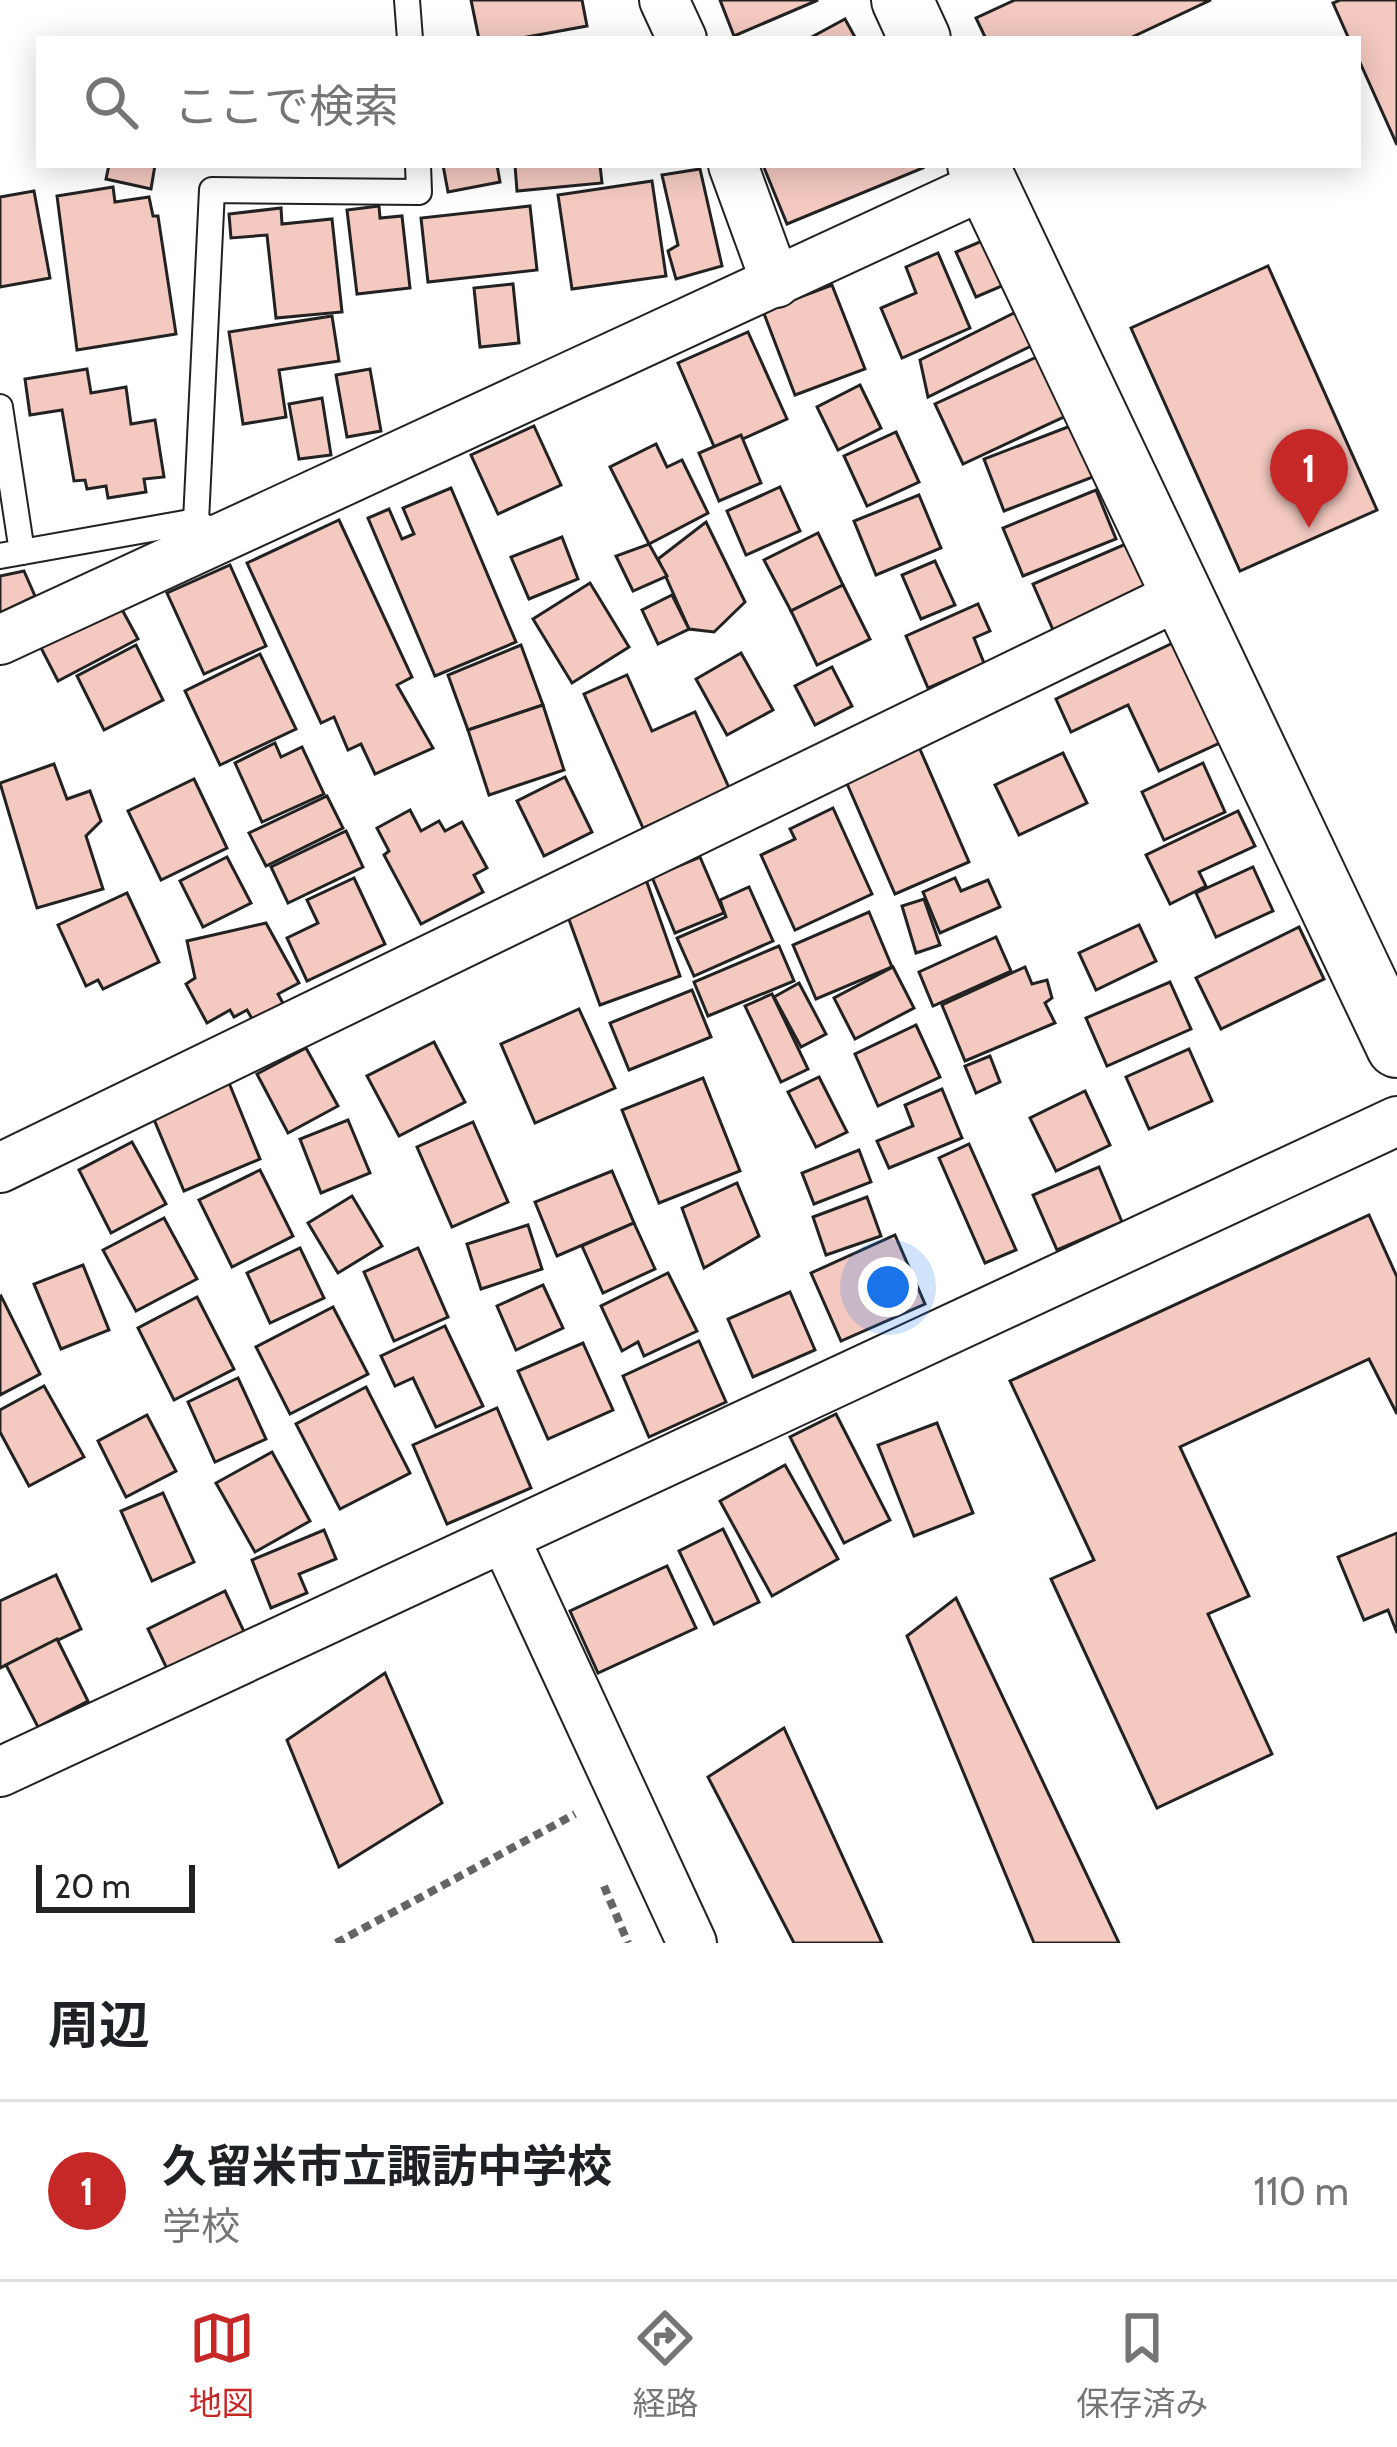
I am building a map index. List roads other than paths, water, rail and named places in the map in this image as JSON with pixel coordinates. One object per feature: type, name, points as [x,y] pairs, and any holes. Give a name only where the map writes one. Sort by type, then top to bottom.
[{"type":"street","points":[[664,0],[681,36]]},
{"type":"street","points":[[902,0],[919,36]]},
{"type":"street","points":[[735,168],[776,283]]},
{"type":"street","points":[[0,640],[209,530],[776,283],[982,175],[1178,596],[1397,1047]]},
{"type":"street","points":[[0,1168],[1178,596]]},
{"type":"street","points":[[0,1772],[1397,1121]]},
{"type":"street","points":[[505,1539],[692,1943]]},
{"type":"lane","points":[[407,0],[410,36]]},
{"type":"lane","points":[[0,407],[11,554],[209,530],[212,190],[419,192],[418,168]]},
{"type":"place","name":"久留米市立諏訪中学校","points":[[1309,528]]}]
